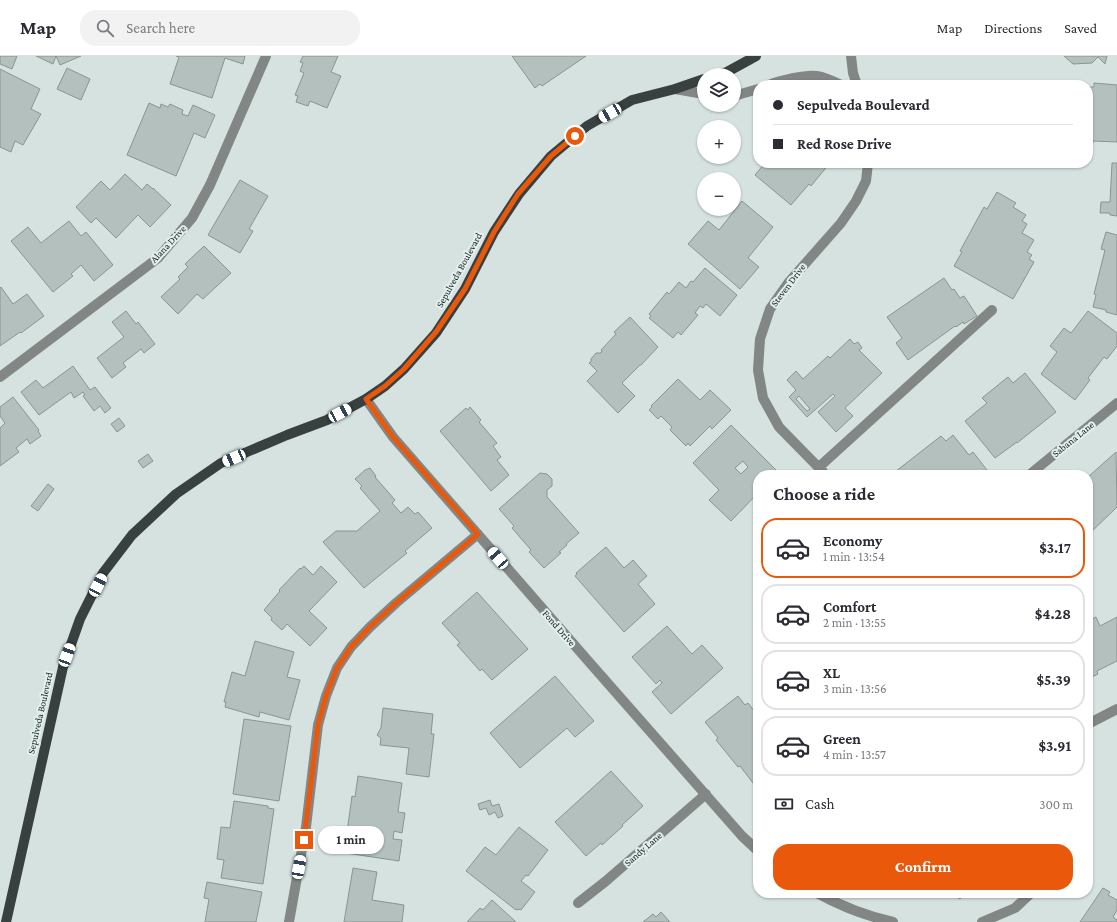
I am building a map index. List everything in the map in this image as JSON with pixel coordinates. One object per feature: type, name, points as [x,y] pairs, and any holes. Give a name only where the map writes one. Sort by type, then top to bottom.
[{"type":"main road","points":[[734,68],[756,56]]},
{"type":"main road","name":"Sepulveda Boulevard","points":[[6,922],[63,666],[80,619],[103,573],[132,535],[176,494],[221,463],[327,420],[366,399],[385,386],[404,369],[436,332],[465,289],[494,232],[518,194],[551,156],[587,126],[632,100],[675,89],[697,81]]},
{"type":"street","name":"Alana Drive","points":[[0,377],[158,258],[192,218],[210,185],[266,56]]},
{"type":"street","points":[[851,56],[856,80]]},
{"type":"street","points":[[788,80],[815,76],[831,80]]},
{"type":"street","points":[[675,89],[697,93]]},
{"type":"street","points":[[741,94],[753,90]]},
{"type":"street","name":"Steven Drive","points":[[821,470],[779,427],[763,398],[758,370],[760,339],[770,309],[789,282],[841,223],[856,201],[866,180],[867,168]]},
{"type":"street","points":[[818,467],[992,310]]},
{"type":"street","name":"Fond Drive","points":[[366,399],[393,437],[742,836],[753,846]]},
{"type":"street","name":"Sabana Lane","points":[[1035,470],[1117,403]]},
{"type":"street","points":[[290,922],[306,826],[318,725],[326,696],[337,668],[351,647],[370,627],[396,603],[478,534]]},
{"type":"street","points":[[1093,721],[1117,709]]},
{"type":"street","name":"Sandy Lane","points":[[578,903],[606,881],[706,794]]},
{"type":"street","points":[[826,898],[870,916],[893,922]]},
{"type":"street","points":[[982,922],[1015,908],[1026,898]]},
{"type":"building","points":[[0,56],[17,56],[12,69],[0,64]]},
{"type":"building","points":[[36,56],[56,56],[53,64]]},
{"type":"building","points":[[56,56],[81,56],[60,65]]},
{"type":"building","points":[[176,56],[245,56],[243,64],[225,58],[212,98],[170,84],[179,57]]},
{"type":"building","points":[[303,56],[338,56],[331,72],[341,76],[327,108],[310,101],[308,106],[296,102],[298,96],[295,95],[304,73],[300,71],[303,63],[300,62]]},
{"type":"building","points":[[512,56],[586,56],[542,86],[540,84],[535,88]]},
{"type":"building","points":[[1064,56],[1107,56],[1105,64],[1098,57],[1092,63],[1073,64]]},
{"type":"building","points":[[67,68],[90,79],[81,100],[57,89]]},
{"type":"building","points":[[0,69],[40,89],[31,109],[41,114],[23,145],[15,141],[11,152],[0,147]]},
{"type":"building","points":[[1094,83],[1117,85],[1117,142],[1093,141]]},
{"type":"building","points":[[149,103],[160,108],[161,104],[168,107],[170,104],[183,110],[182,114],[188,116],[193,105],[215,115],[205,138],[194,133],[176,176],[127,155]]},
{"type":"building","points":[[1112,163],[1117,163],[1117,216],[1110,215],[1110,213],[1100,213],[1101,202],[1110,202]]},
{"type":"building","points":[[761,168],[826,168],[811,186],[809,184],[791,205],[755,175]]},
{"type":"building","points":[[125,174],[142,190],[147,184],[153,188],[171,205],[150,227],[138,215],[116,238],[96,218],[91,223],[76,207],[101,181],[110,190]]},
{"type":"building","points":[[240,180],[268,196],[249,229],[253,231],[240,253],[208,235]]},
{"type":"building","points":[[997,192],[1016,203],[1013,207],[1026,215],[1022,221],[1027,224],[1022,233],[1034,240],[1027,252],[1032,255],[1029,259],[1034,262],[1013,299],[954,266],[962,252],[960,251],[984,207],[987,209]]},
{"type":"building","points":[[742,201],[773,227],[748,258],[759,267],[740,289],[688,244],[708,221],[719,230],[730,216],[741,216]]},
{"type":"building","points":[[69,221],[81,236],[86,232],[113,265],[94,281],[81,265],[71,274],[73,276],[53,292],[11,241],[28,227],[41,243]]},
{"type":"building","points":[[1106,232],[1117,235],[1117,315],[1106,312],[1106,310],[1093,307],[1096,295],[1094,294],[1105,250],[1101,249]]},
{"type":"building","points":[[204,246],[231,273],[203,299],[197,294],[178,314],[161,297],[180,279],[178,277],[188,267],[185,264]]},
{"type":"building","points":[[705,268],[737,295],[720,316],[706,304],[703,308],[700,306],[695,313],[698,315],[681,335],[678,332],[673,338],[649,318],[651,316],[649,314],[667,292],[669,294],[679,282],[686,288]]},
{"type":"building","points":[[944,278],[952,290],[954,289],[960,298],[964,296],[977,316],[964,324],[963,322],[956,327],[955,326],[908,360],[896,343],[902,338],[887,317]]},
{"type":"building","points":[[1,287],[13,304],[27,294],[44,316],[0,346],[0,288]]},
{"type":"building","points":[[126,311],[136,324],[138,322],[155,344],[144,353],[141,349],[123,363],[126,367],[112,378],[97,358],[124,337],[112,322]]},
{"type":"building","points":[[1088,311],[1117,333],[1117,346],[1107,359],[1104,357],[1088,378],[1090,380],[1075,400],[1041,374],[1057,352],[1050,346],[1064,328],[1071,333]]},
{"type":"building","points":[[630,317],[658,347],[622,383],[635,396],[618,413],[587,381],[597,371],[589,363],[596,353],[602,352],[601,350],[616,334],[614,332]]},
{"type":"building","points":[[850,339],[854,344],[858,342],[862,348],[859,350],[882,373],[845,408],[853,416],[836,432],[818,412],[835,396],[833,394],[807,417],[789,397],[796,390],[787,380],[796,371],[803,379],[828,356],[830,358]],"holes":[[[799,396],[810,409],[807,411],[796,399]]]},
{"type":"building","points":[[73,366],[90,390],[95,387],[111,408],[105,413],[100,406],[94,411],[83,396],[85,395],[83,392],[74,398],[71,392],[39,415],[21,392],[36,380],[43,388]]},
{"type":"building","points":[[1025,373],[1056,412],[1017,443],[995,458],[965,421],[987,403],[982,398],[1008,377],[1013,383]]},
{"type":"building","points":[[678,379],[700,400],[710,390],[731,410],[712,429],[710,426],[690,446],[688,443],[686,446],[670,430],[672,427],[661,416],[658,419],[649,410],[652,407],[651,406]]},
{"type":"building","points":[[13,397],[39,430],[38,431],[41,436],[30,444],[27,439],[16,448],[19,452],[0,466],[0,428],[5,423],[0,416],[0,407]]},
{"type":"building","points":[[470,407],[481,420],[479,422],[497,443],[493,446],[501,457],[497,460],[509,475],[491,491],[440,431],[466,408],[468,410]]},
{"type":"building","points":[[119,418],[125,426],[117,432],[111,424]]},
{"type":"building","points":[[731,425],[776,470],[753,470],[753,498],[731,521],[709,500],[719,490],[693,463]],"holes":[[[743,461],[748,467],[741,474],[735,468]]]},
{"type":"building","points":[[953,435],[969,455],[973,452],[987,470],[897,470],[941,436],[946,441]]},
{"type":"building","points":[[1116,452],[1117,507],[1093,530],[1093,473]]},
{"type":"building","points":[[148,454],[153,461],[143,468],[138,461]]},
{"type":"building","points":[[370,468],[376,476],[375,477],[395,500],[392,503],[401,513],[408,507],[415,514],[418,512],[432,528],[405,551],[407,553],[364,588],[323,542],[336,531],[357,531],[380,511],[360,488],[362,486],[355,479],[365,470]]},
{"type":"building","points":[[540,473],[547,474],[552,479],[552,486],[547,490],[547,497],[579,533],[566,544],[567,545],[559,552],[561,553],[544,568],[529,552],[531,550],[512,528],[514,526],[499,509]]},
{"type":"building","points":[[48,484],[54,489],[38,511],[31,506]]},
{"type":"building","points":[[606,547],[624,568],[633,560],[647,576],[638,584],[655,604],[624,632],[575,576],[577,574],[576,573]]},
{"type":"building","points":[[304,566],[313,575],[321,566],[337,582],[309,611],[327,628],[310,646],[287,624],[282,630],[271,620],[272,618],[264,610],[280,591],[279,590],[300,568],[301,569]]},
{"type":"building","points":[[477,592],[528,649],[492,680],[482,669],[480,671],[457,645],[460,643],[442,623]]},
{"type":"building","points":[[1096,617],[1100,626],[1117,617],[1117,661],[1097,671],[1098,674],[1093,676],[1093,618]]},
{"type":"building","points":[[667,626],[692,654],[702,645],[723,668],[671,714],[652,692],[662,683],[660,680],[656,684],[632,657]]},
{"type":"building","points":[[255,641],[294,652],[287,677],[300,680],[289,720],[260,712],[259,717],[225,707],[226,702],[224,702],[232,672],[245,676]]},
{"type":"building","points":[[555,676],[594,721],[575,737],[567,728],[520,768],[490,733]]},
{"type":"building","points":[[738,696],[745,705],[748,703],[753,710],[753,783],[740,766],[738,767],[716,740],[718,738],[705,722]]},
{"type":"building","points":[[383,708],[433,714],[431,734],[434,734],[429,777],[406,774],[409,748],[380,745],[381,738],[377,735],[381,728]]},
{"type":"building","points":[[244,719],[291,726],[279,801],[233,794]]},
{"type":"building","points":[[611,771],[643,806],[602,845],[601,843],[586,856],[555,822]]},
{"type":"building","points":[[358,776],[402,783],[398,812],[405,813],[402,833],[394,831],[393,839],[402,840],[399,861],[346,853],[349,832],[347,832],[352,796],[355,797]]},
{"type":"building","points":[[490,800],[492,806],[499,804],[503,816],[498,818],[495,812],[489,815],[486,808],[480,810],[478,804]]},
{"type":"building","points":[[234,801],[268,806],[268,808],[274,809],[263,884],[221,878],[224,860],[217,859],[221,827],[230,828]]},
{"type":"building","points":[[519,827],[548,850],[528,876],[526,875],[521,881],[535,892],[521,910],[516,910],[466,871],[485,847],[496,855]]},
{"type":"building","points":[[353,868],[377,872],[372,900],[404,905],[402,922],[344,922]]},
{"type":"building","points":[[207,882],[262,892],[256,922],[205,922],[209,899],[204,898]]},
{"type":"building","points":[[1103,888],[1110,892],[1108,895],[1117,900],[1117,910],[1113,917],[1117,920],[1117,922],[1080,922]]},
{"type":"building","points":[[492,900],[516,922],[467,922],[480,908],[483,910]]},
{"type":"building","points":[[661,912],[670,922],[643,922],[653,914],[656,917]]},
{"type":"route","points":[[304,840],[318,725],[326,696],[337,668],[351,647],[370,627],[396,603],[478,534],[393,437],[366,399],[385,386],[404,369],[436,332],[465,289],[494,232],[518,194],[551,156],[575,136]]}]
